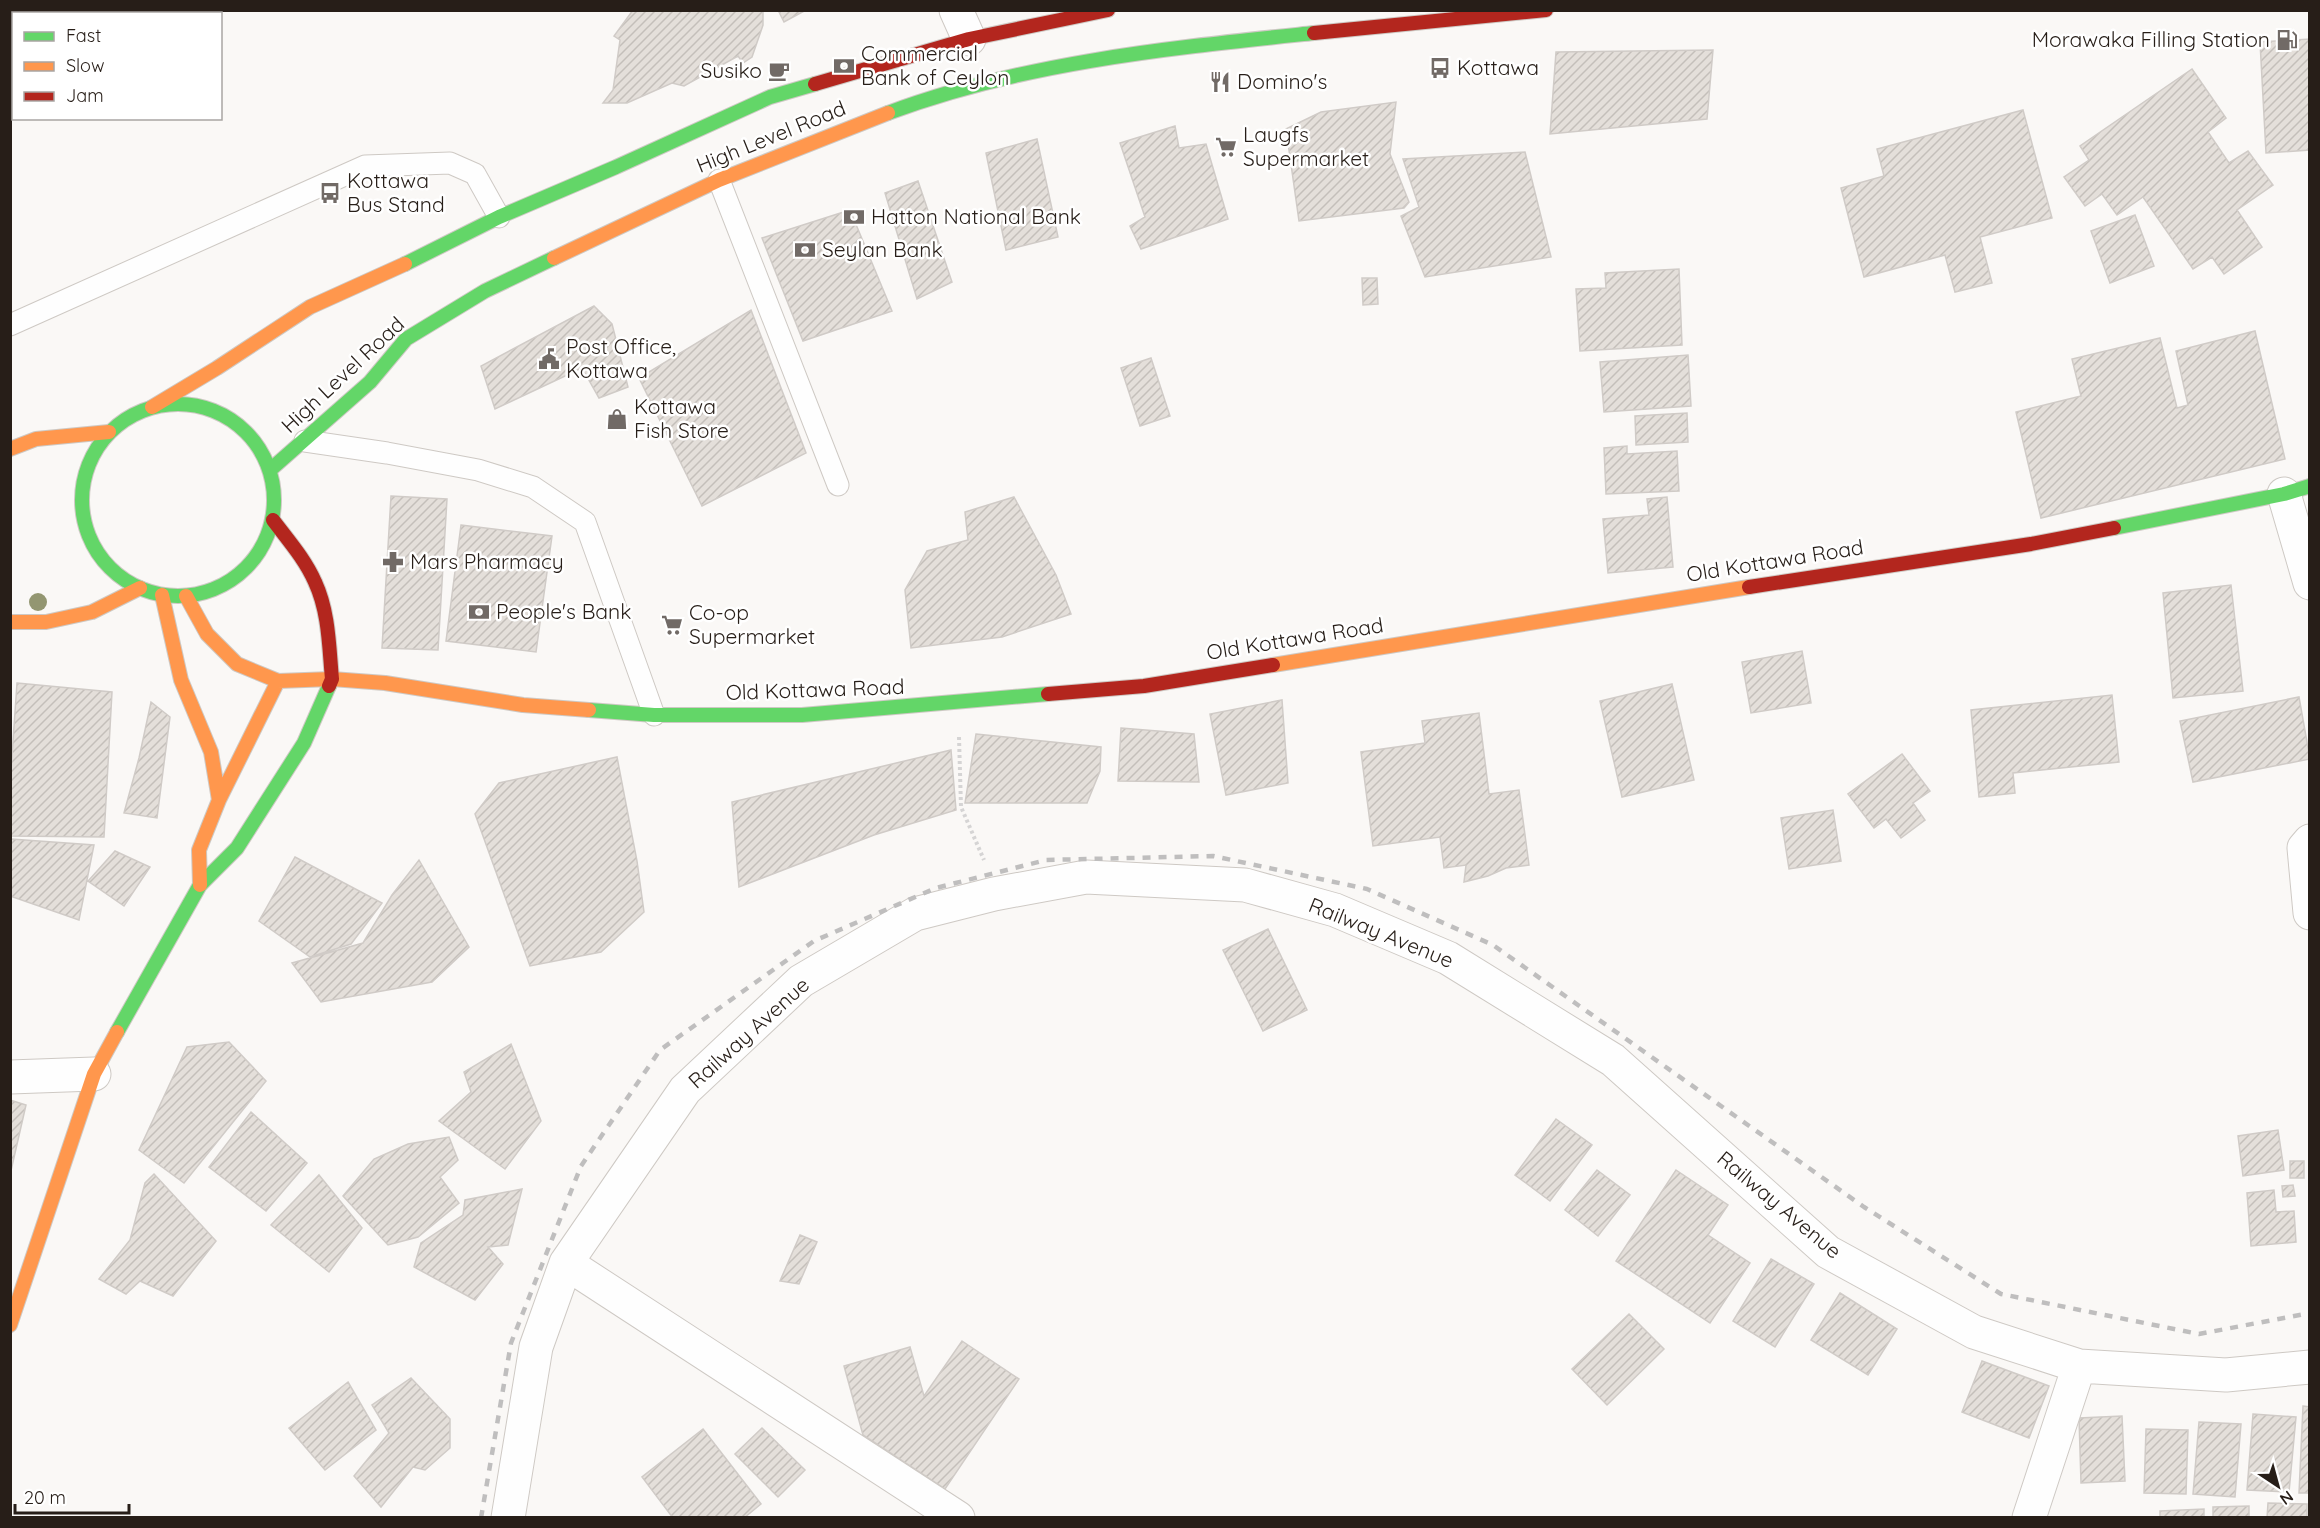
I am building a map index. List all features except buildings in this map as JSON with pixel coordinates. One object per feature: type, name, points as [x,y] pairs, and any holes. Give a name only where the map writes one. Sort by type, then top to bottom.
[{"type":"main road","name":"High Level Road","points":[[152,407],[217,368],[310,307],[426,255],[499,217],[770,97],[962,25],[1108,10]]},
{"type":"main road","name":"High Level Road","points":[[270,470],[306,441],[370,382],[406,339],[485,291],[719,180],[891,112],[971,86],[1038,69],[1186,46],[1546,10]]},
{"type":"main road","points":[[181,403],[211,408],[237,422],[257,444],[270,470],[275,495],[273,520],[261,549],[242,572],[216,589],[186,596],[162,595],[140,588],[113,572],[94,548],[83,518],[82,487],[92,457],[109,432],[129,417],[152,407],[181,403]]},
{"type":"main road","points":[[10,449],[36,439],[109,432]]},
{"type":"main road","name":"Old Kottawa Road","points":[[278,681],[332,679],[385,683],[523,705],[654,715],[802,716],[1144,686],[1700,594],[2031,544],[2297,490]]},
{"type":"main road","points":[[10,1325],[94,1074],[200,885],[237,848],[298,753],[332,679],[326,618],[316,583],[299,553],[273,520]]},
{"type":"main road","points":[[10,622],[46,622],[92,612],[140,588]]},
{"type":"main road","points":[[162,595],[181,680],[212,752],[219,800]]},
{"type":"main road","points":[[186,596],[207,634],[237,663],[278,681],[219,800],[199,850],[200,885]]},
{"type":"street","points":[[2297,490],[2310,583]]},
{"type":"street","points":[[2310,841],[2304,848],[2310,914]]},
{"type":"street","name":"Railway Avenue","points":[[508,1518],[536,1347],[566,1263],[685,1090],[801,981],[915,914],[994,894],[1086,877],[1245,885],[1335,910],[1448,958],[1613,1060],[1828,1252],[1974,1332],[2079,1366],[2226,1376],[2310,1367]]},
{"type":"street","points":[[10,1077],[94,1074]]},
{"type":"street","points":[[566,1263],[958,1518]]},
{"type":"street","points":[[2029,1518],[2079,1366]]},
{"type":"lane","points":[[10,325],[366,166],[450,163],[475,174],[499,217]]},
{"type":"lane","points":[[719,180],[838,485]]},
{"type":"lane","points":[[306,441],[478,470],[533,487],[585,522],[654,715]]},
{"type":"path","points":[[959,703],[961,807],[979,848]]},
{"type":"railway","points":[[481,1518],[511,1343],[581,1166],[660,1050],[814,941],[936,888],[1046,860],[1213,856],[1367,889],[1493,945],[1864,1207],[2001,1294],[2199,1334],[2310,1313]]},
{"type":"traffic: fast","points":[[888,113],[992,81],[1045,69],[1152,51],[1314,33]]},
{"type":"traffic: fast","points":[[405,264],[499,217],[770,97],[815,84]]},
{"type":"traffic: fast","points":[[270,470],[370,382],[406,339],[485,291],[554,258]]},
{"type":"traffic: fast","points":[[178,404],[215,411],[246,432],[267,463],[274,500],[267,537],[246,568],[215,589],[178,596],[141,589],[110,568],[89,537],[82,500],[89,463],[110,432],[141,411],[178,404]]},
{"type":"traffic: fast","points":[[2114,528],[2284,494],[2310,486]]},
{"type":"traffic: fast","points":[[117,1032],[200,885],[237,848],[304,743],[329,686]]},
{"type":"traffic: fast","points":[[589,710],[654,715],[802,715],[1048,694]]},
{"type":"traffic: slow","points":[[554,258],[719,180],[888,113]]},
{"type":"traffic: slow","points":[[152,407],[217,368],[310,307],[405,264]]},
{"type":"traffic: slow","points":[[10,449],[36,439],[109,432]]},
{"type":"traffic: slow","points":[[1273,665],[1749,587]]},
{"type":"traffic: slow","points":[[10,622],[46,622],[92,612],[140,588]]},
{"type":"traffic: slow","points":[[162,595],[181,680],[211,752],[219,800]]},
{"type":"traffic: slow","points":[[186,596],[207,634],[237,664],[278,681],[332,679],[385,683],[523,705],[589,710]]},
{"type":"traffic: slow","points":[[200,885],[199,850],[219,800],[278,681]]},
{"type":"traffic: slow","points":[[10,1325],[94,1074],[117,1032]]},
{"type":"traffic: jam","points":[[815,84],[969,39],[1108,10]]},
{"type":"traffic: jam","points":[[1314,33],[1546,10]]},
{"type":"traffic: jam","points":[[273,520],[306,565],[320,593],[329,642],[332,679],[329,686]]},
{"type":"traffic: jam","points":[[1749,587],[2031,544],[2114,528]]},
{"type":"traffic: jam","points":[[1048,694],[1144,686],[1273,665]]},
{"type":"place","name":"Morawaka Filling Station","points":[[2287,40]]},
{"type":"place","name":"Commercial Bank of Ceylon","points":[[844,66]]},
{"type":"place","name":"Kottawa","points":[[1440,68]]},
{"type":"place","name":"Susiko","points":[[779,71]]},
{"type":"place","name":"Domino's","points":[[1220,82]]},
{"type":"place","name":"Laugfs Supermarket","points":[[1226,147]]},
{"type":"place","name":"Kottawa Bus Stand","points":[[330,193]]},
{"type":"place","name":"Hatton National Bank","points":[[854,217]]},
{"type":"place","name":"Seylan Bank","points":[[805,250]]},
{"type":"place","name":"Post Office, Kottawa","points":[[549,359]]},
{"type":"place","name":"Kottawa Fish Store","points":[[617,419]]},
{"type":"place","name":"Mars Pharmacy","points":[[393,562]]},
{"type":"place","name":"People's Bank","points":[[479,612]]},
{"type":"place","name":"Co-op Supermarket","points":[[672,625]]}]
